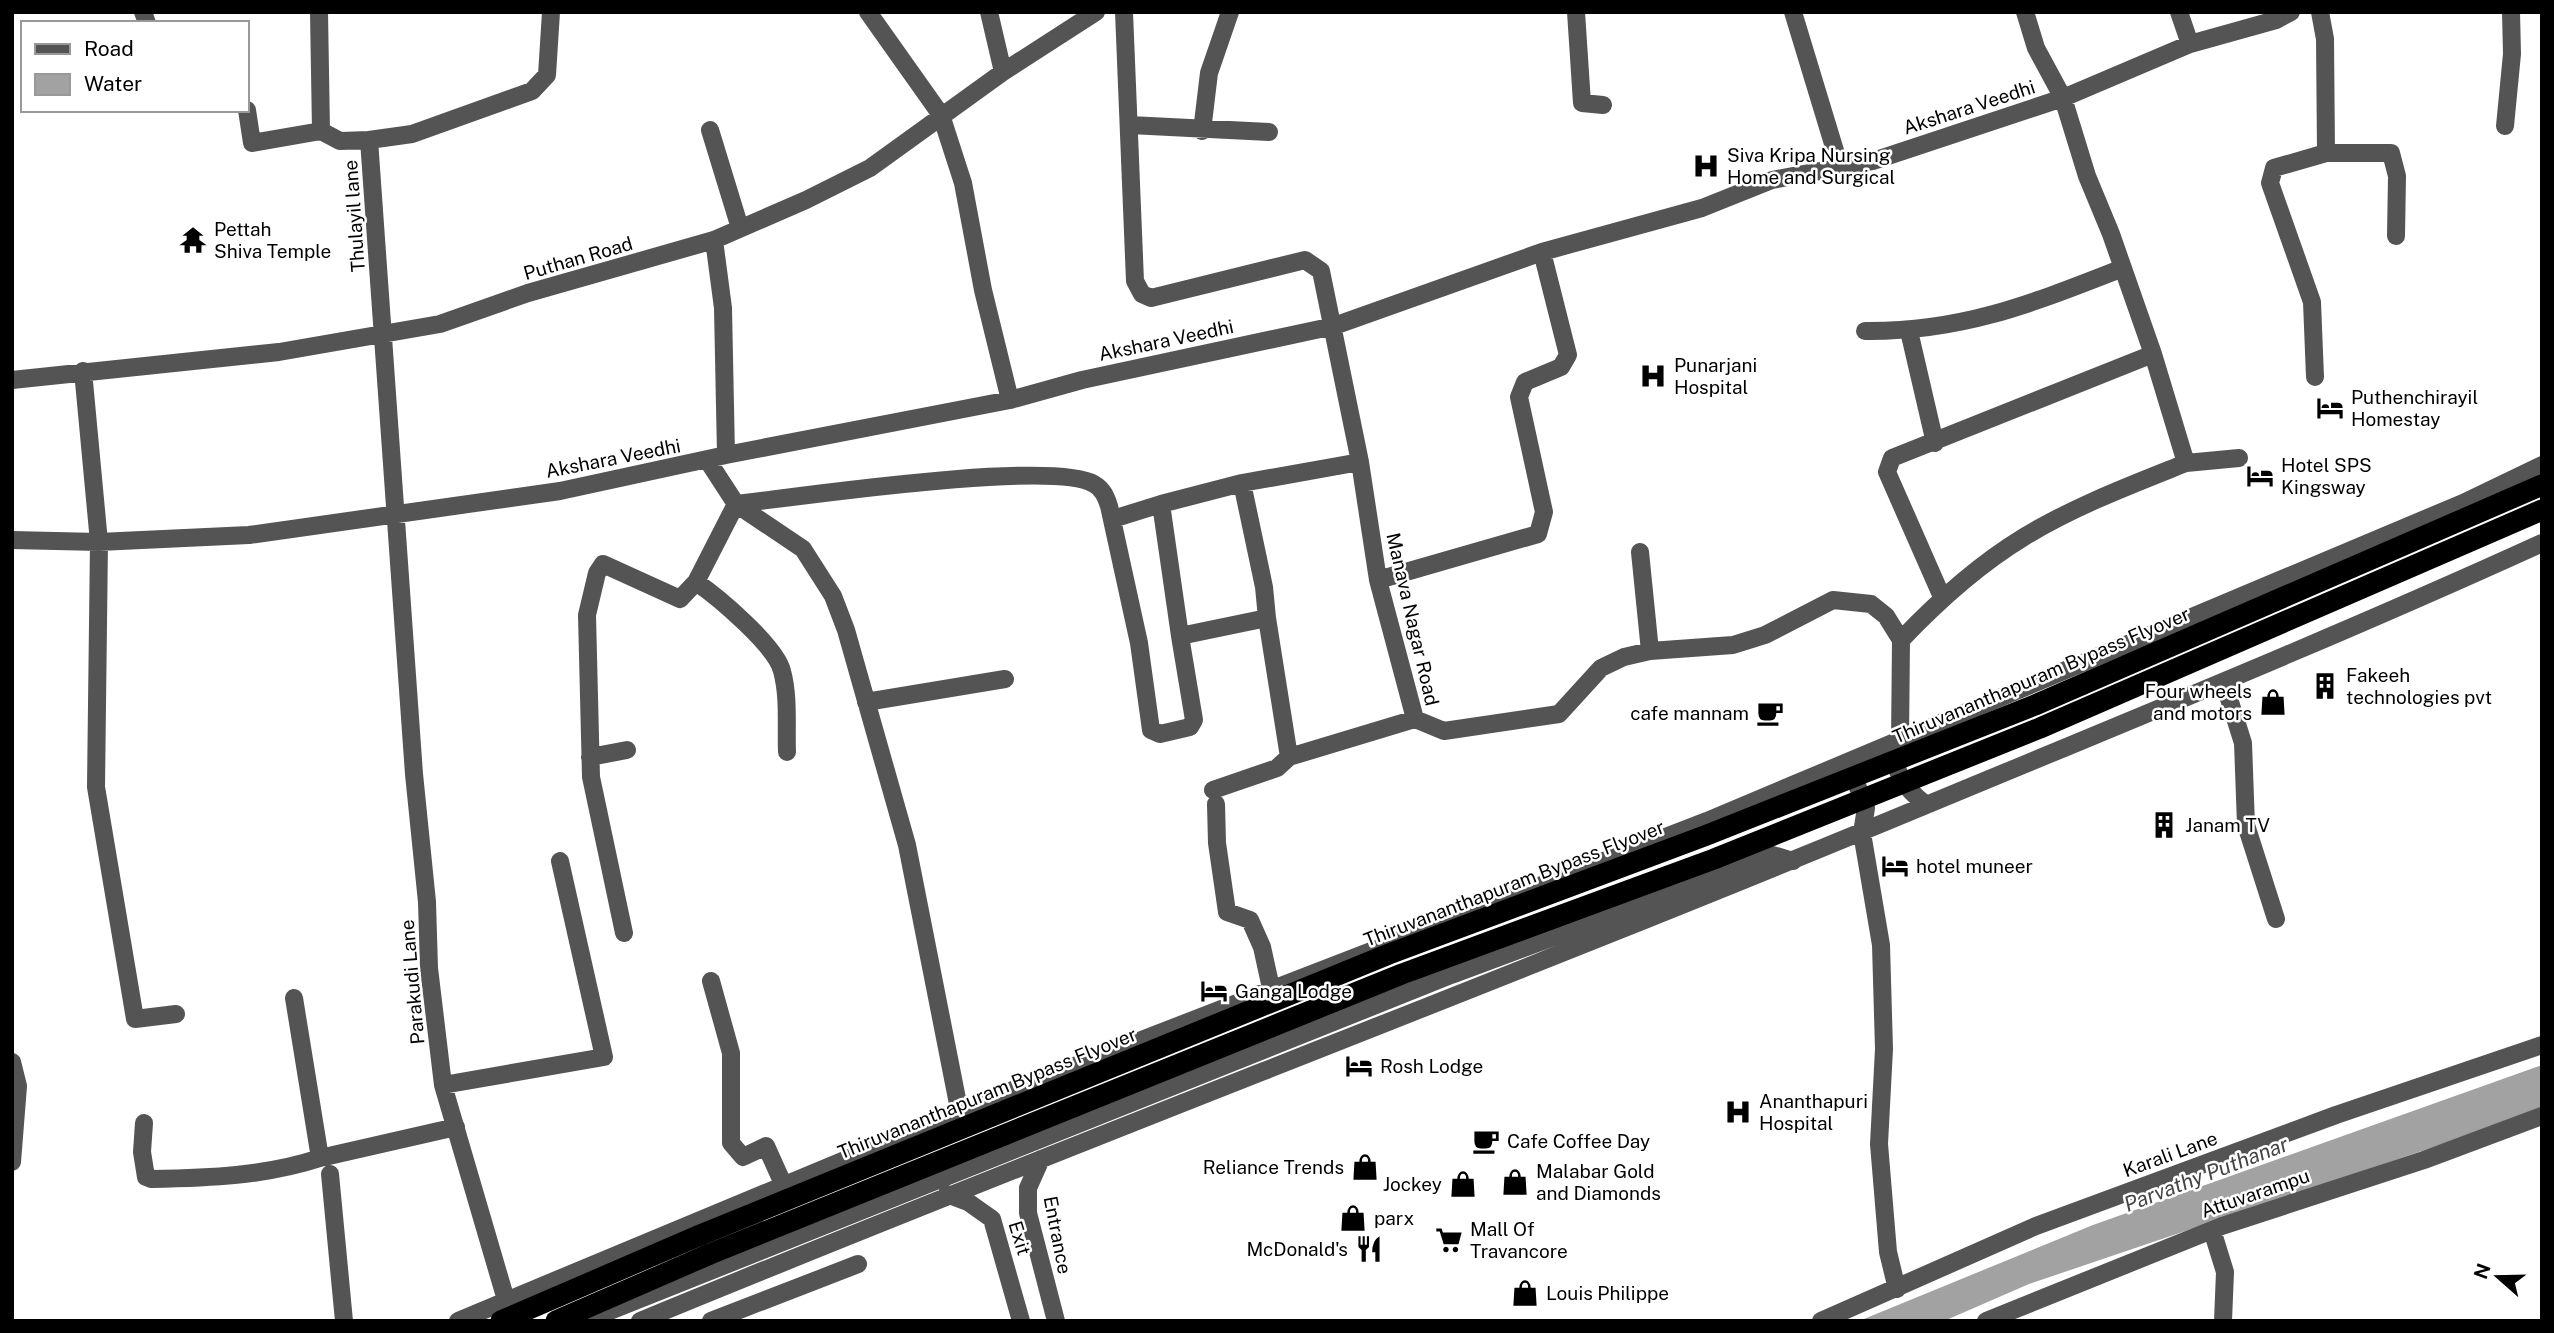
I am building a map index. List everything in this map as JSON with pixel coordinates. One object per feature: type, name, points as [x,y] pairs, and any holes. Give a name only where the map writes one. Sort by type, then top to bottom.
[{"type":"highway","name":"Thiruvananthapuram Bypass Flyover","points":[[556,1321],[710,1254],[1402,974],[1714,859],[2040,729],[2253,622],[2542,485]]},
{"type":"highway","name":"Thiruvananthapuram Bypass Flyover","points":[[503,1310],[698,1236],[1376,959],[1707,835],[2035,705],[2542,510]]},
{"type":"street","points":[[247,112],[252,143],[321,131],[319,12]]},
{"type":"street","points":[[369,140],[412,135],[532,91],[547,75],[551,12]]},
{"type":"street","points":[[868,12],[941,115],[963,183],[983,290],[1010,400]]},
{"type":"street","points":[[989,12],[1003,72]]},
{"type":"street","name":"Puthan Road","points":[[12,380],[279,352],[440,324],[528,293],[714,240],[870,167],[1003,72],[1096,12]]},
{"type":"street","points":[[1124,12],[1130,125],[1202,131],[1269,132]]},
{"type":"street","points":[[1202,131],[1209,73],[1230,12]]},
{"type":"street","points":[[1576,12],[1582,103],[1603,105]]},
{"type":"street","points":[[1793,12],[1840,167]]},
{"type":"street","points":[[2025,12],[2036,48],[2063,98],[2087,176],[2153,354],[2186,463]]},
{"type":"street","points":[[2179,12],[2190,44]]},
{"type":"street","points":[[2320,12],[2325,39],[2326,153]]},
{"type":"street","points":[[2505,126],[2512,54],[2511,12]]},
{"type":"street","name":"Akshara Veedhi","points":[[12,540],[99,542],[248,535],[560,491],[726,455],[1010,400],[1082,380],[1334,326],[1542,252],[1702,208],[1772,180],[1873,161],[2063,98],[2190,44],[2280,15]]},
{"type":"street","name":"Manava Nagar Road","points":[[1130,125],[1134,267],[1135,281],[1142,294],[1151,298],[1161,297],[1305,260],[1321,271],[1360,462],[1378,580],[1415,719],[1444,731],[1559,714],[1601,668],[1624,656],[1650,651],[1733,645],[1765,635],[1833,600],[1871,604],[1886,616],[1901,640]]},
{"type":"street","points":[[710,130],[740,229]]},
{"type":"street","name":"Thulayil lane","points":[[321,131],[340,141],[369,140],[384,332],[394,513]]},
{"type":"street","points":[[2315,377],[2312,302],[2270,183],[2274,168],[2326,153],[2391,153],[2397,176],[2396,236]]},
{"type":"street","points":[[714,240],[723,308],[726,455]]},
{"type":"street","points":[[1378,580],[1538,534],[1544,512],[1518,397],[1525,382],[1562,367],[1568,355],[1542,252]]},
{"type":"street","points":[[1866,331],[1909,331],[1956,325],[2026,306],[2123,268]]},
{"type":"street","points":[[1909,331],[1935,443]]},
{"type":"street","points":[[1942,597],[1887,472],[1888,465],[1896,455],[1935,443],[2153,354]]},
{"type":"street","points":[[83,371],[99,542],[96,787],[104,847],[135,1019],[176,1014]]},
{"type":"street","points":[[1926,805],[1903,787],[1894,756],[1899,741],[1901,640],[1942,597],[2022,538],[2065,514],[2186,463],[2239,458]]},
{"type":"street","points":[[708,461],[736,503],[803,549],[833,596],[846,630],[907,845],[960,1114]]},
{"type":"street","points":[[1113,519],[1161,503],[1242,483],[1360,462]]},
{"type":"street","points":[[458,1321],[503,1310],[1015,1089],[1707,821],[2463,503],[2542,465]]},
{"type":"street","points":[[736,503],[1008,475],[1094,483],[1103,492],[1113,519],[1139,643],[1151,730],[1160,734],[1190,727],[1194,720],[1161,503]]},
{"type":"street","points":[[1242,483],[1264,587],[1289,757]]},
{"type":"street","points":[[624,933],[601,838],[590,757],[587,615],[597,573],[603,564],[680,599],[696,582],[736,503]]},
{"type":"street","name":"Parakudi Lane","points":[[394,513],[427,902],[429,968],[443,1085],[503,1310]]},
{"type":"street","points":[[640,1321],[947,1194],[1275,1068],[1793,862],[2224,682],[2542,542]]},
{"type":"street","points":[[1640,552],[1650,651]]},
{"type":"street","points":[[696,582],[720,598],[765,644],[782,667],[786,699],[787,752]]},
{"type":"street","points":[[1180,636],[1267,618]]},
{"type":"street","points":[[866,702],[1005,679]]},
{"type":"street","points":[[2224,682],[2243,743],[2246,825],[2276,919]]},
{"type":"street","points":[[1271,988],[1262,947],[1250,920],[1227,912],[1217,843],[1214,797],[1277,768],[1289,757],[1415,719]]},
{"type":"street","points":[[590,757],[627,750]]},
{"type":"street","points":[[1829,770],[1855,780],[1863,792],[1866,807],[1863,833],[1881,945],[1884,1049],[1879,1144],[1888,1252],[1897,1289]]},
{"type":"street","points":[[585,1321],[1451,975],[1773,855],[1793,862]]},
{"type":"street","points":[[443,1085],[604,1057],[561,861]]},
{"type":"street","points":[[711,981],[731,1053],[731,1143],[743,1157],[766,1146],[785,1186]]},
{"type":"street","points":[[294,998],[320,1158]]},
{"type":"street","name":"Karali Lane","points":[[1821,1321],[2036,1226],[2336,1115],[2542,1045]]},
{"type":"street","points":[[12,1062],[18,1086],[12,1162]]},
{"type":"street","name":"Attuvarampu","points":[[1986,1321],[2212,1230],[2424,1160],[2542,1116]]},
{"type":"street","points":[[144,1124],[142,1152],[146,1177],[151,1179],[220,1178],[291,1168],[320,1158],[456,1128]]},
{"type":"street","name":"Entrance","points":[[1041,1159],[1028,1188],[1028,1213],[1056,1321]]},
{"type":"street","points":[[330,1174],[344,1321]]},
{"type":"street","name":"Exit","points":[[947,1194],[968,1202],[992,1219],[1021,1321]]},
{"type":"street","points":[[2212,1230],[2225,1272],[2223,1321]]},
{"type":"street","points":[[711,1321],[858,1264]]},
{"type":"water","points":[[2542,1065],[2542,1108],[2484,1130],[2029,1284],[1944,1321],[1859,1321],[2093,1225]]},
{"type":"place","name":"Siva Kripa Nursing Home and Surgical","points":[[1706,166]]},
{"type":"place","name":"Pettah Shiva Temple","points":[[193,240]]},
{"type":"place","name":"Punarjani Hospital","points":[[1653,376]]},
{"type":"place","name":"Puthenchirayil Homestay","points":[[2330,408]]},
{"type":"place","name":"Hotel SPS Kingsway","points":[[2260,476]]},
{"type":"place","name":"Fakeeh technologies pvt","points":[[2325,686]]},
{"type":"place","name":"Four wheels and motors","points":[[2273,702]]},
{"type":"place","name":"cafe mannam","points":[[1770,713]]},
{"type":"place","name":"Janam TV","points":[[2164,825]]},
{"type":"place","name":"hotel muneer","points":[[1895,866]]},
{"type":"place","name":"Ganga Lodge","points":[[1214,991]]},
{"type":"place","name":"Rosh Lodge","points":[[1359,1066]]},
{"type":"place","name":"Ananthapuri Hospital","points":[[1738,1112]]},
{"type":"place","name":"Cafe Coffee Day","points":[[1486,1141]]},
{"type":"place","name":"Reliance Trends","points":[[1365,1167]]},
{"type":"place","name":"Malabar Gold and Diamonds","points":[[1515,1182]]},
{"type":"place","name":"Jockey","points":[[1463,1184]]},
{"type":"place","name":"parx","points":[[1353,1218]]},
{"type":"place","name":"Mall Of Travancore","points":[[1449,1240]]},
{"type":"place","name":"McDonald's","points":[[1369,1249]]},
{"type":"place","name":"Louis Philippe","points":[[1525,1293]]},
{"type":"water label","name":"Parvathy Puthanar","points":[[2206,1174]]}]
